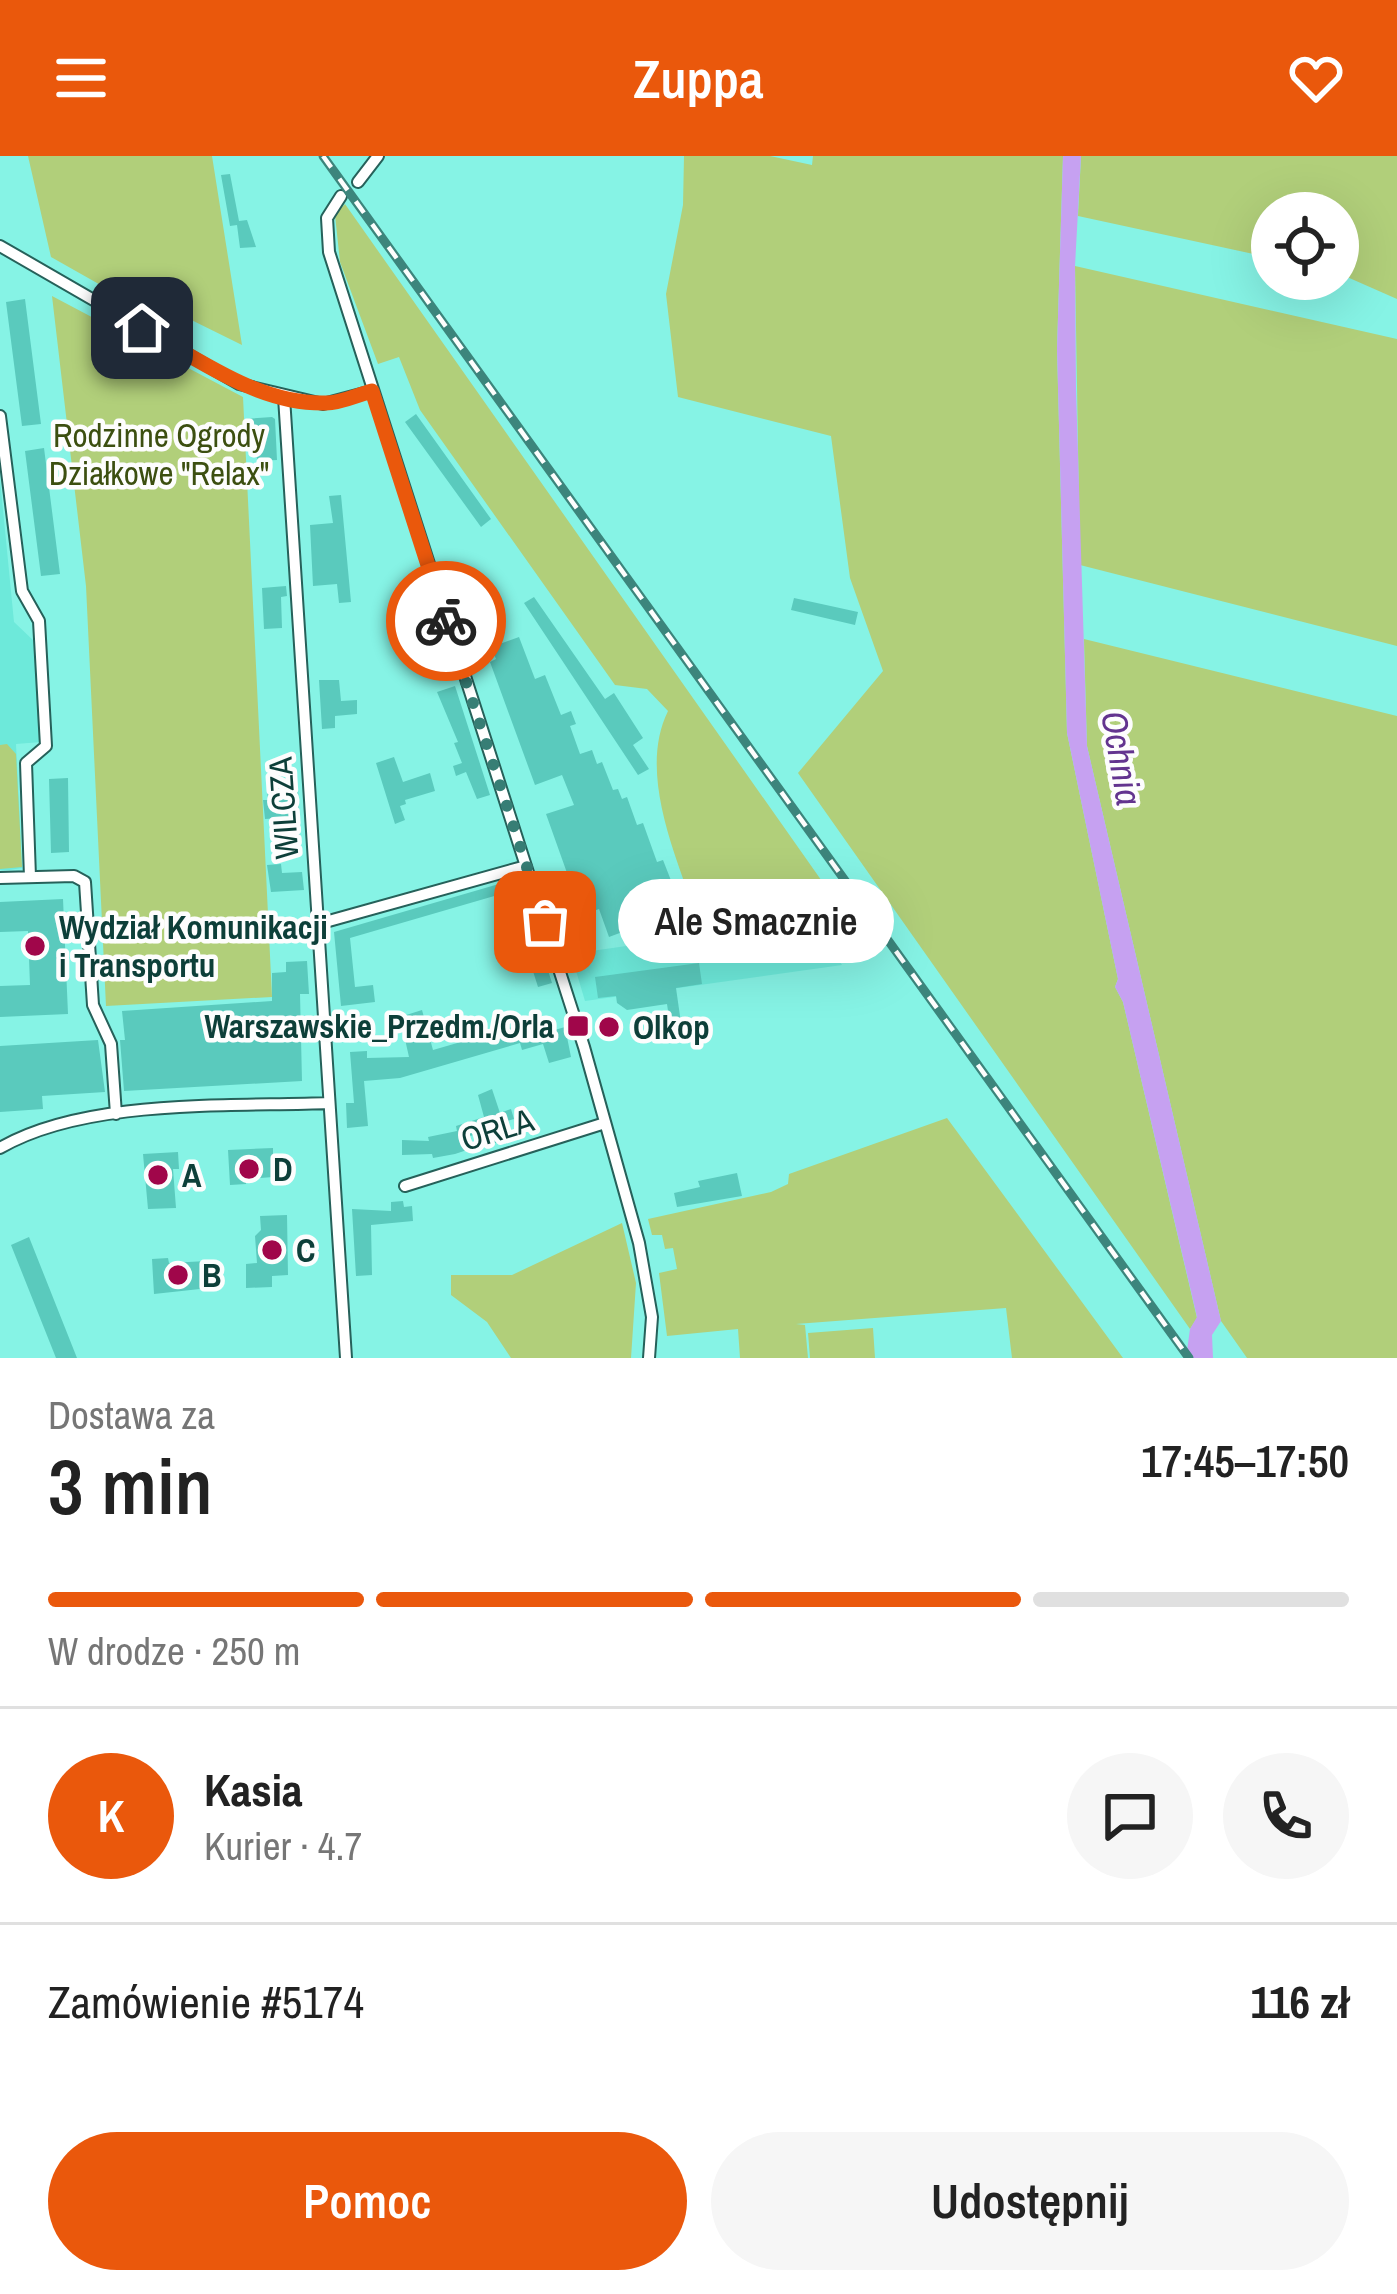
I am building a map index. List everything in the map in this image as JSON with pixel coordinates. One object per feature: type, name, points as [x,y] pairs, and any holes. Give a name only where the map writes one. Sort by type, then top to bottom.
[{"type":"street","points":[[358,182],[378,156]]},
{"type":"street","points":[[341,196],[327,218],[329,252],[605,1124],[647,1281],[652,1317],[649,1358]]},
{"type":"street","points":[[0,246],[239,383],[322,404],[372,391]]},
{"type":"street","name":"WILCZA","points":[[284,397],[346,1358]]},
{"type":"street","points":[[0,416],[22,591],[39,621],[46,746],[26,763],[30,877]]},
{"type":"street","points":[[318,924],[526,866]]},
{"type":"street","points":[[0,878],[74,876],[85,882],[93,1005],[111,1044],[116,1114]]},
{"type":"street","points":[[0,1148],[52,1123],[116,1114],[329,1102]]},
{"type":"street","name":"ORLA","points":[[405,1186],[605,1124]]},
{"type":"shaded area","points":[[1063,156],[1081,156],[1075,266],[1076,389],[1087,746],[1221,1321],[1212,1335],[1213,1358],[1186,1358],[1190,1329],[1197,1317],[1123,1002],[1115,987],[1118,979],[1067,733],[1057,349]]},
{"type":"shaded area","points":[[0,479],[14,622],[35,642],[41,742],[16,744],[22,868],[9,870],[0,870]]},
{"type":"shaded area","points":[[813,919],[842,965],[585,1001],[571,954]]},
{"type":"green space","points":[[28,156],[212,156],[242,345],[161,305],[152,303],[143,309],[51,257]]},
{"type":"green space","points":[[684,156],[770,156],[812,165],[813,156],[1063,156],[1057,349],[1067,733],[1118,979],[1115,987],[1123,1002],[1197,1318],[1190,1329],[798,773],[883,671],[850,578],[831,436],[678,397],[666,294],[683,205]]},
{"type":"green space","points":[[1081,156],[1397,156],[1397,299],[1359,282],[1359,192],[1251,192],[1251,253],[1078,216]]},
{"type":"green space","points":[[345,204],[838,904],[813,919],[703,936],[659,794],[659,737],[668,711],[647,689],[615,685],[420,410],[399,357],[378,364],[340,262],[335,215]]},
{"type":"green space","points":[[1075,266],[1397,339],[1397,646],[1080,565]]},
{"type":"green space","name":"Rodzinne Ogrody Działkowe \"Relax\"","points":[[52,296],[243,397],[272,997],[106,1006],[86,586]]},
{"type":"green space","points":[[1084,639],[1397,716],[1397,1358],[1247,1358],[1221,1321],[1087,746]]},
{"type":"green space","points":[[7,744],[16,754],[22,867],[0,869],[0,745]]},
{"type":"green space","points":[[947,1118],[1123,1358],[1012,1358],[1006,1308],[796,1324],[805,1325],[808,1358],[740,1358],[738,1329],[667,1336],[659,1273],[677,1269],[673,1248],[665,1249],[662,1235],[652,1235],[648,1219],[771,1192],[788,1184],[789,1174]]},
{"type":"green space","points":[[622,1223],[636,1283],[631,1358],[511,1358],[487,1322],[451,1295],[451,1275],[512,1275]]},
{"type":"green space","points":[[873,1328],[875,1358],[810,1358],[808,1333]]},
{"type":"building","points":[[230,174],[239,221],[247,220],[256,247],[240,248],[237,225],[230,226],[221,175]]},
{"type":"building","points":[[25,299],[41,424],[22,426],[6,302]]},
{"type":"building","points":[[416,414],[491,519],[481,527],[405,422]]},
{"type":"building","points":[[272,417],[277,460],[257,461],[256,430],[244,431],[244,419]]},
{"type":"building","points":[[44,448],[60,574],[41,576],[25,451]]},
{"type":"building","points":[[341,495],[351,602],[339,603],[337,584],[313,586],[310,525],[333,523],[329,496]]},
{"type":"building","points":[[286,586],[287,596],[281,597],[282,628],[264,629],[262,588]]},
{"type":"building","points":[[534,597],[605,699],[614,693],[643,738],[633,745],[649,769],[638,775],[524,603]]},
{"type":"building","points":[[794,598],[858,612],[855,625],[791,610]]},
{"type":"building","points":[[519,637],[535,679],[545,675],[561,715],[571,711],[576,724],[570,726],[580,754],[592,750],[597,764],[602,762],[613,790],[618,789],[622,799],[627,797],[637,825],[643,823],[657,862],[663,860],[672,883],[639,895],[649,922],[609,937],[599,909],[582,915],[546,814],[574,805],[562,775],[535,785],[490,662],[496,659],[491,647]]},
{"type":"building","points":[[319,680],[339,680],[341,701],[357,700],[357,714],[335,716],[335,728],[322,729]]},
{"type":"building","points":[[455,686],[490,795],[477,799],[466,772],[456,776],[453,766],[462,763],[454,743],[458,742],[437,692]]},
{"type":"building","points":[[394,757],[403,782],[430,773],[435,791],[405,800],[400,806],[405,820],[395,824],[376,763]]},
{"type":"building","points":[[68,778],[69,852],[51,853],[49,779]]},
{"type":"building","points":[[298,788],[300,842],[285,842],[281,818],[265,819],[263,800],[268,800],[267,790]]},
{"type":"building","points":[[281,864],[282,873],[302,872],[304,890],[271,892],[267,865]]},
{"type":"building","points":[[519,878],[552,983],[538,987],[508,892],[350,938],[355,987],[373,985],[375,1002],[341,1006],[334,932]]},
{"type":"building","name":"Wydział Komunikacji i Transportu","points":[[63,899],[68,1014],[0,1017],[0,986],[30,985],[28,931],[0,932],[0,902]]},
{"type":"building","points":[[307,961],[309,994],[300,994],[302,1081],[124,1091],[122,1011],[272,1001],[272,973],[286,972],[286,962]]},
{"type":"building","points":[[699,963],[702,984],[676,988],[682,1030],[671,1031],[667,1004],[627,1010],[616,996],[598,998],[595,977]]},
{"type":"building","points":[[422,1010],[433,1050],[533,1021],[537,1035],[565,1027],[571,1057],[549,1063],[543,1044],[522,1050],[520,1043],[400,1078],[364,1081],[368,1126],[347,1128],[346,1103],[354,1103],[350,1052],[367,1051],[367,1058],[409,1057],[400,1017]]},
{"type":"building","points":[[98,1040],[105,1092],[42,1096],[43,1109],[0,1112],[0,1046]]},
{"type":"building","points":[[492,1089],[500,1113],[511,1109],[514,1119],[507,1121],[512,1138],[489,1145],[486,1131],[464,1138],[467,1150],[455,1154],[402,1155],[402,1140],[429,1141],[428,1137],[457,1131],[456,1126],[484,1117],[478,1095]]},
{"type":"building","name":"D","points":[[273,1148],[273,1177],[230,1185],[228,1150]]},
{"type":"building","name":"A","points":[[178,1152],[179,1169],[173,1169],[176,1208],[148,1209],[143,1154]]},
{"type":"building","points":[[737,1173],[742,1196],[677,1207],[674,1193],[700,1187],[698,1181]]},
{"type":"building","points":[[403,1201],[404,1207],[412,1206],[413,1221],[371,1225],[372,1275],[356,1276],[352,1209],[391,1211],[391,1202]]},
{"type":"building","name":"C","points":[[287,1215],[288,1275],[272,1276],[272,1287],[246,1288],[246,1264],[257,1263],[255,1236],[261,1230],[260,1216]]},
{"type":"building","points":[[29,1237],[77,1358],[56,1358],[11,1245]]},
{"type":"building","name":"B","points":[[168,1258],[169,1263],[207,1261],[209,1288],[154,1294],[152,1259]]},
{"type":"railway","points":[[323,156],[1189,1358]]},
{"type":"way so far","points":[[446,621],[545,922]]},
{"type":"place","name":"Ale Smacznie","points":[[545,922]]},
{"type":"place","name":"Wydział Komunikacji i Transportu","points":[[35,946]]},
{"type":"place","name":"Warszawskie_Przedm./Orla","points":[[578,1026]]},
{"type":"place","name":"Olkop","points":[[609,1027]]},
{"type":"place","name":"D","points":[[249,1169]]},
{"type":"place","name":"A","points":[[158,1175]]},
{"type":"place","name":"C","points":[[272,1250]]},
{"type":"place","name":"B","points":[[178,1275]]},
{"type":"route","points":[[142,328],[239,383],[284,397],[322,404],[372,391],[446,621]]},
{"type":"water label","name":"Ochnia","points":[[1122,758]]}]
